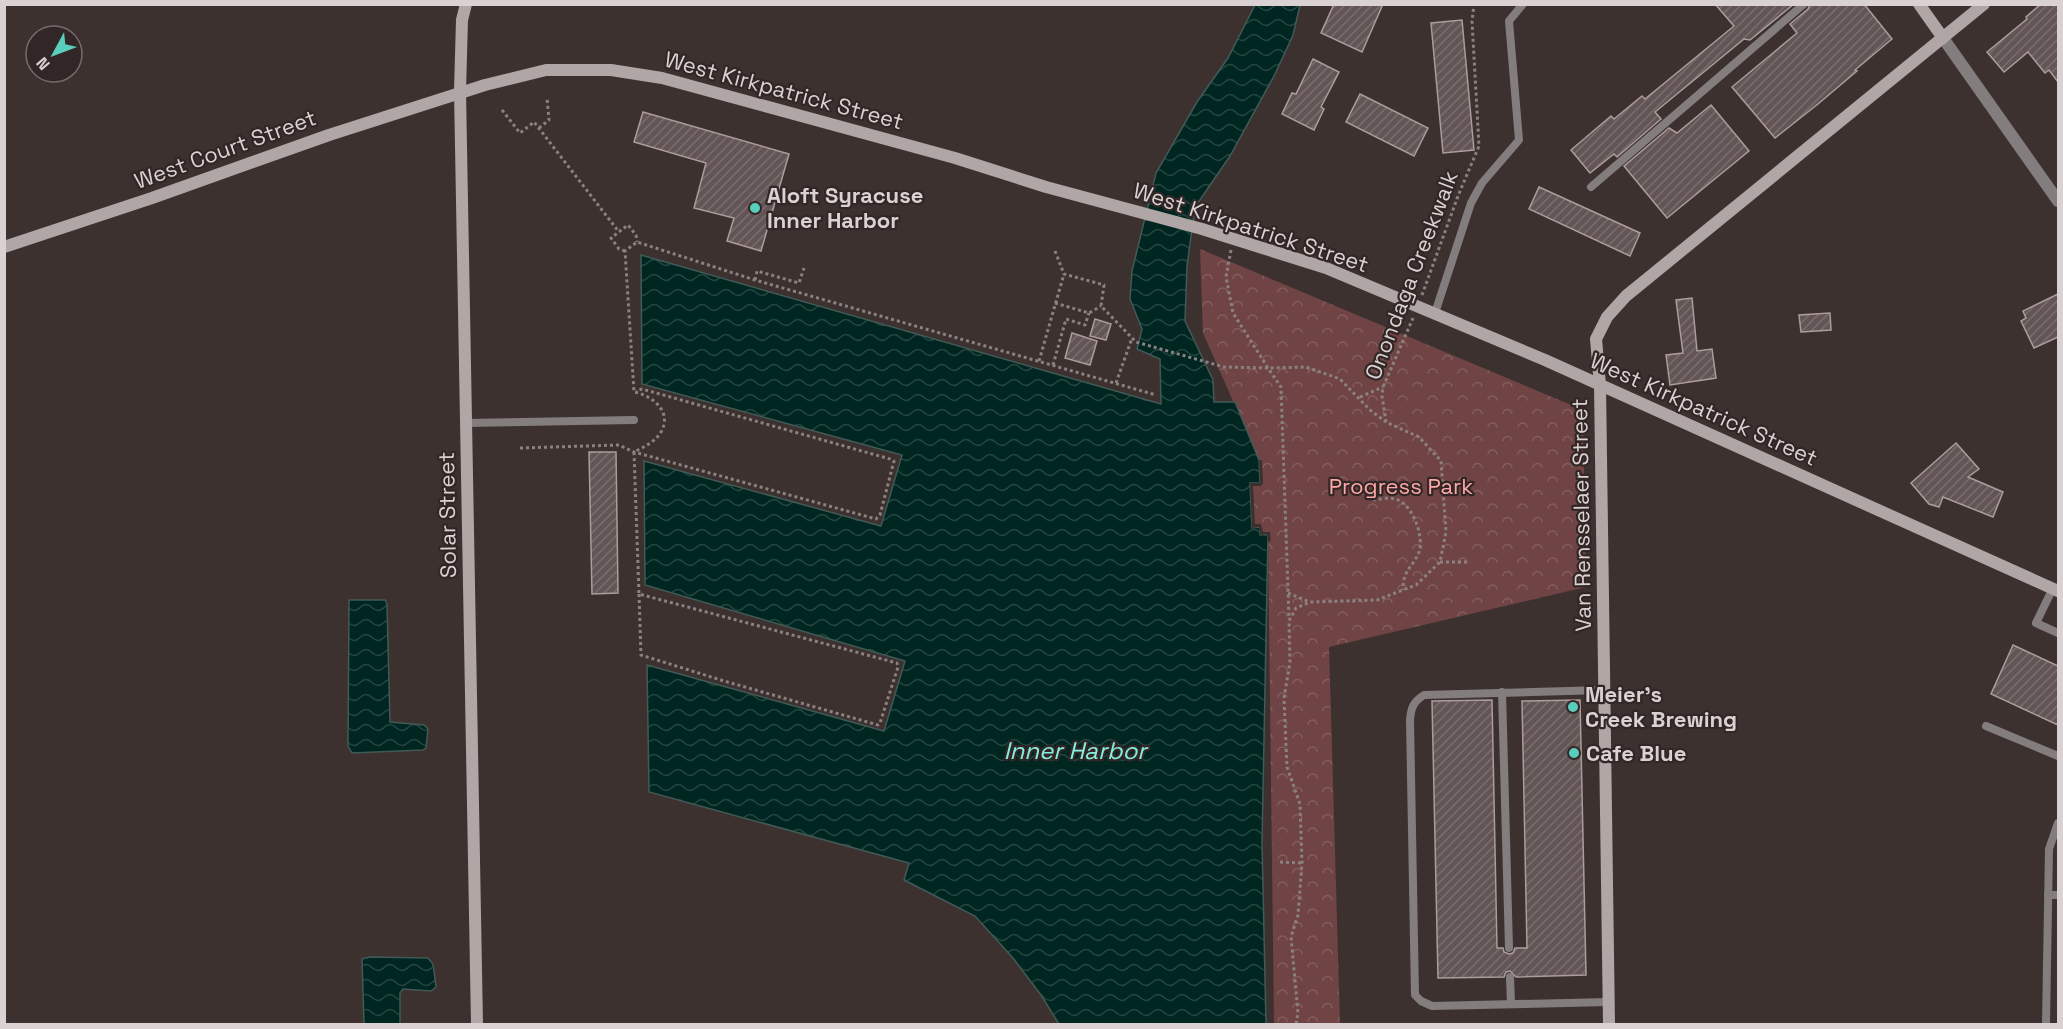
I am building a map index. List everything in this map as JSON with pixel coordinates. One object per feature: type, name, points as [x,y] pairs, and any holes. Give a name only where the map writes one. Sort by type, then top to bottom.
[{"type":"street","name":"Solar Street","points":[[466,4],[462,20],[460,91],[477,1024]]},
{"type":"street","points":[[1919,4],[2058,201]]},
{"type":"street","name":"Van Rensselaer Street","points":[[1609,1024],[1600,385],[1596,339],[1608,317],[1626,296],[1984,4]]},
{"type":"street","name":"West Kirkpatrick Street","points":[[460,91],[546,70],[611,70],[662,78],[955,158],[1134,212],[1202,229],[1326,268],[1435,314],[1600,385],[2055,590]]},
{"type":"street","name":"West Court Street","points":[[4,247],[460,91]]},
{"type":"lane","points":[[1435,314],[1471,203],[1482,183],[1520,140],[1509,21],[1523,4]]},
{"type":"lane","points":[[1591,187],[1804,4]]},
{"type":"lane","points":[[466,423],[634,420]]},
{"type":"lane","points":[[2055,590],[2036,623],[2058,633]]},
{"type":"lane","points":[[1604,690],[1424,695],[1416,700],[1411,710],[1415,994],[1421,1001],[1432,1006],[1609,1002]]},
{"type":"lane","points":[[1503,692],[1509,948]]},
{"type":"lane","points":[[1986,726],[2058,756]]},
{"type":"lane","points":[[2046,1024],[2049,849],[2058,823]]},
{"type":"lane","points":[[2048,895],[2058,895]]},
{"type":"lane","points":[[1510,977],[1511,1004]]},
{"type":"path","name":"Onondaga Creekwalk","points":[[1386,422],[1383,387],[1418,307],[1458,196],[1479,146],[1472,21],[1474,4]]},
{"type":"path","points":[[539,128],[549,120],[547,98]]},
{"type":"path","points":[[502,110],[520,133],[534,122],[619,232]]},
{"type":"path","points":[[626,252],[620,249],[611,238],[628,225],[636,235],[637,242]]},
{"type":"path","points":[[1233,240],[1226,277],[1233,312],[1281,387],[1290,662],[1284,698],[1286,755],[1287,766],[1300,804],[1302,863],[1298,915],[1291,937],[1298,1013],[1296,1024]]},
{"type":"path","points":[[626,252],[637,242]]},
{"type":"path","points":[[637,242],[755,280],[1156,395]]},
{"type":"path","points":[[1039,361],[1064,274],[1055,251]]},
{"type":"path","points":[[626,252],[634,392]]},
{"type":"path","points":[[755,280],[757,272],[799,283],[804,268]]},
{"type":"path","points":[[1064,274],[1104,285],[1101,306]]},
{"type":"path","points":[[1055,303],[1089,313]]},
{"type":"path","points":[[1053,365],[1066,319],[1085,324],[1089,313],[1101,306]]},
{"type":"path","points":[[1101,306],[1136,342],[1224,367],[1306,367],[1340,379],[1370,410],[1386,422],[1419,438],[1441,461],[1446,532],[1440,562],[1416,585],[1377,600],[1310,602],[1296,608],[1289,621]]},
{"type":"path","points":[[1116,383],[1132,339]]},
{"type":"path","points":[[1359,397],[1383,387]]},
{"type":"path","points":[[520,448],[619,445],[634,452],[876,519],[880,515],[894,462],[890,459],[642,389],[634,392]]},
{"type":"path","points":[[634,392],[653,399],[660,406],[664,424],[662,432],[650,444],[634,452]]},
{"type":"path","points":[[634,452],[641,655],[878,726],[880,723],[898,667],[897,663],[639,594]]},
{"type":"path","points":[[1373,500],[1393,498],[1401,501],[1408,508],[1421,538],[1419,551],[1403,577],[1403,590]]},
{"type":"path","points":[[1440,562],[1470,562]]},
{"type":"path","points":[[1288,593],[1310,602]]},
{"type":"path","points":[[1280,862],[1302,863]]},
{"type":"green space","name":"Progress Park","points":[[1200,249],[1583,410],[1586,587],[1329,647],[1340,1024],[1274,1024],[1268,535],[1260,535],[1252,528],[1250,483],[1259,460],[1203,333]]},
{"type":"water","name":"Inner Harbor","points":[[1255,5],[1300,5],[1293,35],[1274,76],[1230,156],[1195,207],[1187,266],[1185,321],[1213,380],[1214,402],[1235,402],[1259,460],[1260,483],[1250,483],[1252,528],[1260,527],[1260,535],[1268,534],[1262,842],[1266,1024],[1059,1024],[1041,995],[1013,958],[975,916],[904,880],[909,863],[649,792],[647,665],[884,731],[905,661],[645,585],[644,461],[881,526],[902,455],[642,384],[641,255],[1161,404],[1160,359],[1137,349],[1142,329],[1130,299],[1132,271],[1156,173],[1197,102],[1228,58]]},
{"type":"water","points":[[349,600],[385,600],[387,604],[390,722],[424,725],[428,729],[426,748],[423,750],[352,753],[348,746]]},
{"type":"water","points":[[370,957],[428,958],[433,964],[436,987],[431,991],[403,989],[400,993],[400,1024],[364,1024],[362,959]]},
{"type":"pier","points":[[1259,460],[1262,460],[1263,483],[1261,486],[1253,486],[1255,524],[1261,524],[1263,532],[1270,532],[1271,541],[1268,542],[1267,534],[1260,535],[1259,527],[1252,528],[1250,483],[1260,483]]},
{"type":"building","points":[[1334,4],[1383,4],[1362,52],[1321,33]]},
{"type":"building","points":[[1715,4],[1794,4],[1750,40],[1744,39],[1655,112],[1661,119],[1617,157],[1614,154],[1590,173],[1571,150],[1611,116],[1614,119],[1642,96],[1645,99],[1734,26]]},
{"type":"building","points":[[1810,4],[1864,4],[1892,39],[1818,104],[1775,138],[1732,87],[1797,33],[1790,24],[1808,9]]},
{"type":"building","points":[[2041,4],[2058,4],[2058,82],[2049,70],[2045,73],[2028,52],[2004,72],[1987,52],[2027,19],[2026,17]]},
{"type":"building","points":[[1462,20],[1474,150],[1443,153],[1431,23]]},
{"type":"building","points":[[1313,59],[1339,72],[1321,107],[1324,109],[1314,130],[1282,114],[1292,93],[1296,94]]},
{"type":"building","points":[[1360,94],[1428,128],[1414,156],[1346,122]]},
{"type":"building","points":[[1711,105],[1749,151],[1667,218],[1624,166],[1669,128],[1677,133]]},
{"type":"building","name":"Aloft Syracuse Inner Harbor","points":[[643,112],[789,154],[761,251],[727,241],[734,218],[694,208],[706,163],[634,142]]},
{"type":"building","points":[[1539,187],[1640,233],[1630,256],[1529,209]]},
{"type":"building","points":[[2058,294],[2058,337],[2034,348],[2021,321],[2026,318],[2023,311]]},
{"type":"building","points":[[1692,298],[1697,351],[1712,349],[1716,378],[1670,385],[1666,355],[1683,353],[1676,300]]},
{"type":"building","points":[[1830,313],[1831,330],[1801,332],[1799,315]]},
{"type":"building","points":[[1095,319],[1111,324],[1106,340],[1090,336]]},
{"type":"building","points":[[1072,333],[1097,341],[1090,365],[1065,358]]},
{"type":"building","points":[[1956,443],[1979,469],[1968,477],[2003,492],[1993,517],[1943,497],[1939,507],[1929,504],[1911,483]]},
{"type":"building","points":[[589,452],[616,452],[618,593],[592,594]]},
{"type":"building","points":[[2013,645],[2058,666],[2058,725],[1991,694]]},
{"type":"building","points":[[1492,700],[1497,948],[1503,948],[1504,952],[1509,954],[1513,953],[1515,948],[1527,948],[1522,701],[1580,700],[1586,975],[1516,977],[1510,971],[1506,972],[1504,977],[1438,978],[1432,701]]},
{"type":"place","name":"Aloft Syracuse Inner Harbor","points":[[755,208]]},
{"type":"place","name":"Meier's Creek Brewing","points":[[1573,707]]},
{"type":"place","name":"Cafe Blue","points":[[1574,753]]}]
